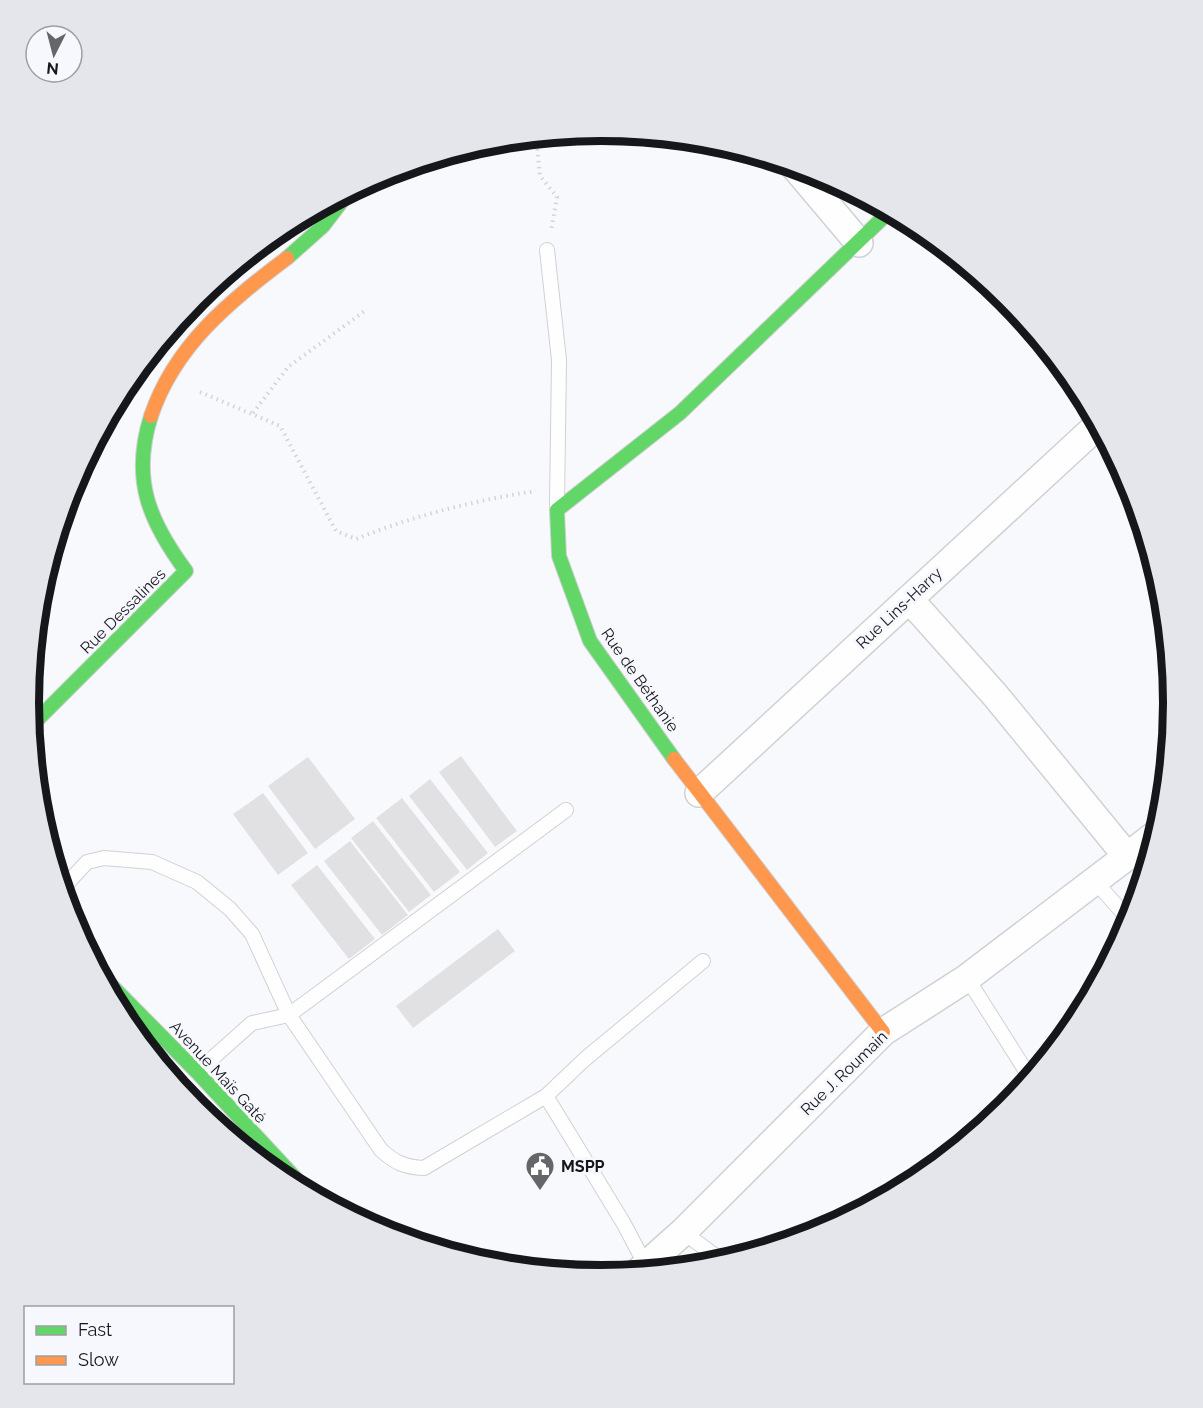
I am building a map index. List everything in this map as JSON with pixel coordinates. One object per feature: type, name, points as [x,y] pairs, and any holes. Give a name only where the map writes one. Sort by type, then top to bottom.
[{"type":"street","points":[[806,180],[859,243]]},
{"type":"street","name":"Rue Dessalines","points":[[39,718],[186,571],[163,540],[149,511],[144,485],[143,462],[147,434],[158,400],[174,368],[194,336],[223,308],[316,233],[335,209]]},
{"type":"street","points":[[557,510],[680,413],[884,217]]},
{"type":"street","name":"Rue Lins-Harry","points":[[699,793],[1093,430]]},
{"type":"street","name":"Rue de Béthanie","points":[[557,510],[559,556],[590,642],[699,793],[883,1032]]},
{"type":"street","points":[[909,599],[995,695],[1126,855]]},
{"type":"street","name":"Rue J. Roumain","points":[[645,1264],[683,1232],[883,1032],[968,978],[1147,840]]},
{"type":"street","name":"Avenue Maïs Gaté","points":[[128,1007],[197,1072],[291,1173]]},
{"type":"lane","points":[[547,250],[559,360],[557,510]]},
{"type":"lane","points":[[197,1072],[252,1023],[289,1015],[566,810]]},
{"type":"lane","points":[[68,882],[87,862],[104,858],[152,862],[197,882],[230,909],[252,934],[289,1015],[381,1150],[393,1162],[407,1167],[424,1168],[546,1096],[585,1059],[703,961]]},
{"type":"lane","points":[[1094,880],[1123,913]]},
{"type":"lane","points":[[968,978],[1027,1072]]},
{"type":"lane","points":[[546,1096],[624,1224],[639,1265]]},
{"type":"lane","points":[[683,1232],[714,1255]]},
{"type":"path","points":[[537,145],[540,176],[557,197],[547,250]]},
{"type":"path","points":[[253,413],[288,367],[366,310]]},
{"type":"path","points":[[200,392],[280,426],[336,531],[356,539],[386,527],[495,497],[557,488]]},
{"type":"building","points":[[461,756],[517,831],[495,847],[439,772]]},
{"type":"building","points":[[308,757],[355,819],[315,849],[268,786]]},
{"type":"building","points":[[430,779],[488,853],[467,870],[409,796]]},
{"type":"building","points":[[263,793],[308,853],[278,875],[233,814]]},
{"type":"building","points":[[402,798],[460,872],[434,892],[376,818]]},
{"type":"building","points":[[373,821],[431,895],[409,912],[351,838]]},
{"type":"building","points":[[350,841],[408,915],[382,935],[324,861]]},
{"type":"building","points":[[317,865],[375,939],[349,959],[291,885]]},
{"type":"building","points":[[498,929],[515,951],[413,1028],[396,1006]]},
{"type":"traffic: fast","points":[[287,258],[323,226],[336,209]]},
{"type":"traffic: fast","points":[[674,759],[590,641],[559,556],[557,510],[680,413],[883,217]]},
{"type":"traffic: fast","points":[[39,718],[186,571],[162,535],[147,498],[143,460],[151,416]]},
{"type":"traffic: fast","points":[[119,994],[197,1072],[291,1173]]},
{"type":"traffic: slow","points":[[151,416],[161,391],[189,346],[245,291],[287,258]]},
{"type":"traffic: slow","points":[[674,759],[883,1032]]},
{"type":"place","name":"MSPP","points":[[540,1192]]}]
